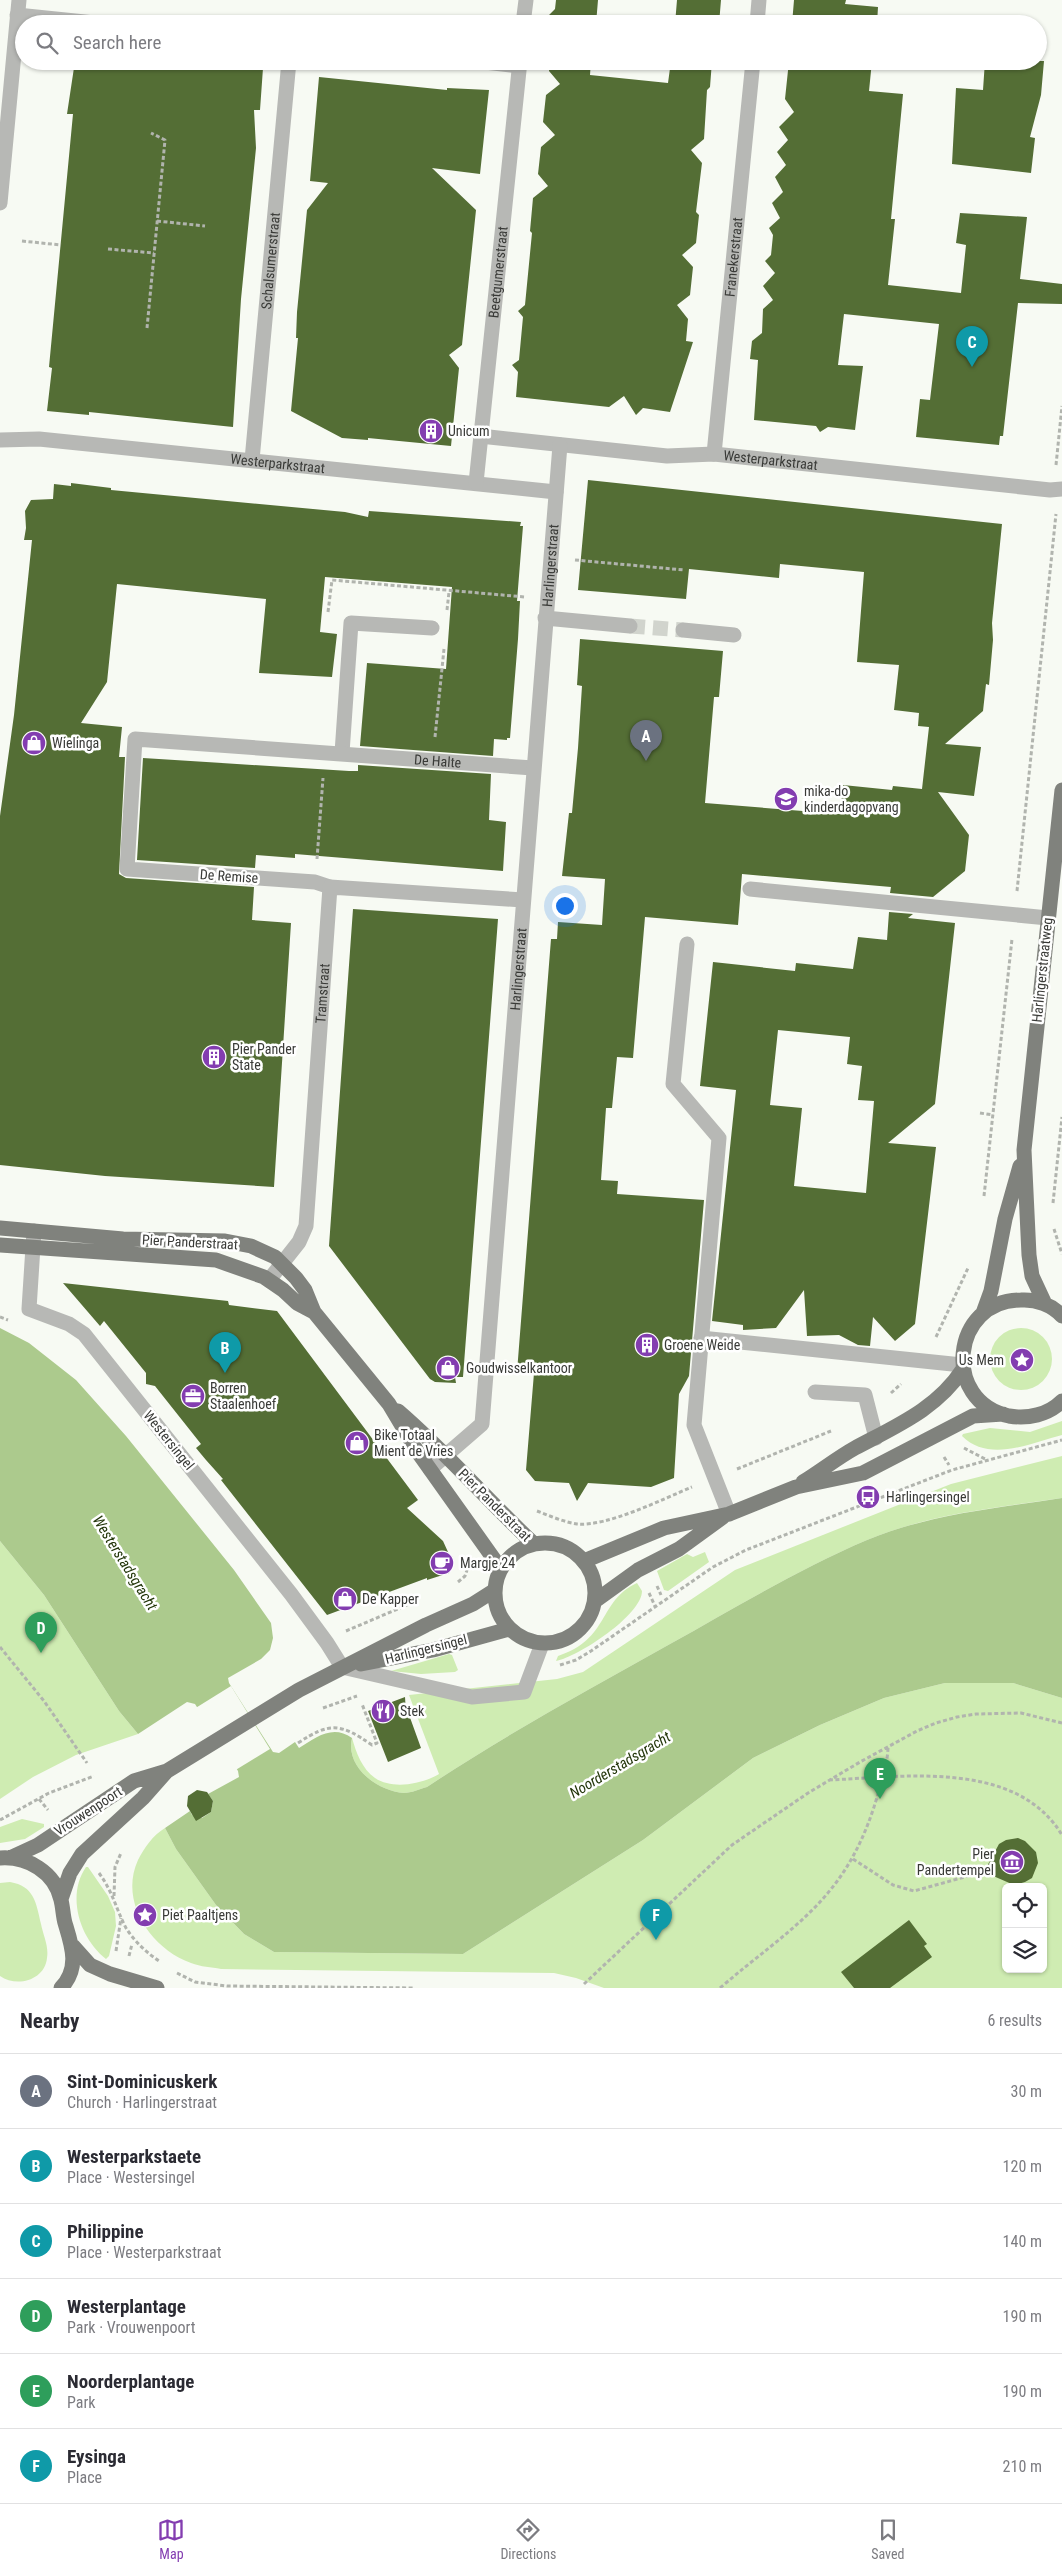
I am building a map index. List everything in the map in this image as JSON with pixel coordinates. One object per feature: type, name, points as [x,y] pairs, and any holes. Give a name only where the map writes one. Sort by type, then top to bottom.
[{"type":"main road","name":"Harlingerstraatweg","points":[[1045,1304],[1035,1283],[1028,1255],[1024,1150],[1062,790]]},
{"type":"main road","name":"Harlingerstraatweg","points":[[983,1313],[991,1291],[1005,1219],[1024,1150]]},
{"type":"main road","points":[[0,1228],[34,1232]]},
{"type":"main road","name":"Pier Panderstraat","points":[[34,1232],[122,1239],[225,1242],[251,1246],[275,1257],[305,1290],[314,1312],[389,1404],[430,1469],[501,1569]]},
{"type":"main road","points":[[0,1245],[33,1247]]},
{"type":"main road","name":"Pier Panderstraat","points":[[33,1247],[216,1260],[242,1267],[269,1280],[297,1304],[314,1312]]},
{"type":"main road","points":[[1003,1414],[988,1408],[976,1397],[968,1384],[963,1367],[966,1336],[983,1313],[997,1304],[1013,1300],[1029,1300],[1045,1304],[1062,1316]]},
{"type":"main road","points":[[796,1487],[854,1449],[901,1425],[928,1406],[952,1385],[963,1367]]},
{"type":"main road","points":[[584,1562],[664,1528],[728,1514],[796,1487],[863,1472],[973,1416],[1003,1414],[1032,1416],[1061,1403]]},
{"type":"main road","name":"Pier Panderstraat","points":[[389,1404],[446,1455],[500,1512],[534,1544]]},
{"type":"main road","points":[[595,1601],[638,1570],[679,1549],[728,1514]]},
{"type":"main road","points":[[534,1544],[562,1546],[584,1562],[594,1580],[595,1601],[588,1620],[576,1632],[562,1640],[542,1644],[524,1639],[509,1629],[497,1607],[495,1590],[501,1569],[510,1558],[522,1549],[534,1544]]},
{"type":"main road","name":"Harlingersingel","points":[[214,1740],[342,1668],[426,1625],[473,1604],[495,1590]]},
{"type":"main road","name":"Harlingersingel","points":[[342,1668],[433,1650],[509,1629]]},
{"type":"main road","name":"Vrouwenpoort","points":[[61,1899],[70,1873],[82,1854],[142,1798],[167,1771],[214,1740]]},
{"type":"main road","name":"Vrouwenpoort","points":[[6,1858],[38,1845],[134,1781],[167,1771]]},
{"type":"main road","points":[[6,1858],[30,1863],[40,1869],[55,1886],[61,1899],[64,1921],[74,1946],[90,1964],[110,1974],[157,1988]]},
{"type":"main road","points":[[61,1988],[70,1974],[74,1946]]},
{"type":"street","points":[[524,15],[526,0]]},
{"type":"street","points":[[758,15],[759,0]]},
{"type":"street","points":[[18,7],[58,15]]},
{"type":"street","points":[[0,203],[15,40]]},
{"type":"street","name":"Schalsumerstraat","points":[[252,460],[288,70]]},
{"type":"street","name":"Beetgumerstraat","points":[[476,483],[518,70]]},
{"type":"street","name":"Franekerstraat","points":[[714,454],[752,70]]},
{"type":"street","name":"Westerparkstraat","points":[[480,436],[667,456],[714,454],[1059,489]]},
{"type":"street","name":"Westerparkstraat","points":[[0,440],[39,439],[556,492]]},
{"type":"street","name":"Harlingerstraat","points":[[430,1469],[482,1424],[546,599],[560,445]]},
{"type":"street","points":[[545,618],[630,626]]},
{"type":"street","points":[[342,753],[351,623],[432,628]]},
{"type":"street","points":[[683,630],[734,635]]},
{"type":"street","name":"De Halte","points":[[127,869],[135,739],[533,768]]},
{"type":"street","name":"De Remise","points":[[127,869],[315,882],[330,887]]},
{"type":"street","points":[[330,887],[523,900]]},
{"type":"street","name":"Tramstraat","points":[[269,1280],[299,1242],[306,1226],[330,887]]},
{"type":"street","points":[[750,890],[1048,918]]},
{"type":"street","points":[[687,944],[673,1084],[719,1138],[694,1425],[728,1514]]},
{"type":"street","name":"Westersingel","points":[[34,1232],[29,1309],[69,1324],[84,1334],[328,1643],[342,1668]]},
{"type":"street","points":[[701,1338],[963,1367]]},
{"type":"street","points":[[815,1392],[865,1394],[876,1438]]},
{"type":"street","points":[[342,1668],[472,1697],[524,1692],[542,1644]]},
{"type":"path","points":[[147,328],[165,140],[151,133]]},
{"type":"path","points":[[157,220],[205,226]]},
{"type":"path","points":[[22,241],[61,245]]},
{"type":"path","points":[[108,249],[154,253]]},
{"type":"path","points":[[983,1205],[1053,550],[1059,489],[1062,406]]},
{"type":"path","points":[[550,558],[684,570]]},
{"type":"path","points":[[327,621],[332,580],[446,589],[449,592],[546,599]]},
{"type":"path","points":[[446,620],[449,592]]},
{"type":"path","points":[[433,760],[445,639]]},
{"type":"path","points":[[315,882],[324,752]]},
{"type":"path","points":[[980,1114],[993,1115]]},
{"type":"path","points":[[1052,1210],[1062,1117]]},
{"type":"path","points":[[1052,1220],[1062,1254]]},
{"type":"path","points":[[920,1362],[949,1314],[970,1260]]},
{"type":"path","points":[[532,1669],[558,1666],[576,1660],[713,1566],[746,1550],[952,1470],[1062,1440]]},
{"type":"path","points":[[456,1584],[465,1576],[469,1559]]},
{"type":"path","points":[[328,1643],[356,1625],[408,1604]]},
{"type":"path","points":[[0,1647],[44,1701],[87,1763]]},
{"type":"path","points":[[298,1743],[318,1730],[333,1726],[351,1732],[372,1745],[377,1743],[362,1704]]},
{"type":"path","points":[[584,1984],[732,1845],[828,1780],[936,1723],[976,1714],[1022,1713],[1062,1723]]},
{"type":"path","points":[[720,1988],[819,1905],[837,1884],[852,1859],[868,1825],[887,1763],[888,1748]]},
{"type":"path","points":[[828,1780],[928,1776],[958,1777],[984,1782],[1013,1793],[1034,1806],[1062,1834]]},
{"type":"path","points":[[0,1820],[39,1799]]},
{"type":"path","points":[[852,1859],[892,1885],[914,1891],[983,1872]]},
{"type":"path","points":[[114,1896],[121,1917],[130,1934],[161,1962]]},
{"type":"path","points":[[175,1972],[195,1982],[226,1986],[414,1988]]},
{"type":"shaded area","points":[[1015,1328],[1027,1328],[1043,1337],[1050,1347],[1052,1359],[1050,1371],[1043,1381],[1027,1390],[1015,1390],[1004,1385],[995,1376],[990,1365],[990,1353],[995,1342],[1004,1333]]},
{"type":"shaded area","points":[[1062,1421],[1062,1435],[1011,1449],[997,1450],[985,1448],[973,1444],[962,1436],[963,1434],[990,1428],[1030,1432]]},
{"type":"shaded area","points":[[1062,1456],[1062,1498],[963,1513],[914,1524],[890,1531],[842,1551],[767,1589],[578,1696],[486,1749],[427,1787],[404,1793],[383,1788],[365,1776],[353,1759],[351,1749],[352,1738],[363,1765],[370,1774],[382,1782],[399,1785],[416,1783],[432,1778],[439,1774],[409,1695],[557,1679],[583,1672],[735,1570],[951,1484]]},
{"type":"shaded area","points":[[0,1541],[44,1595],[119,1711],[138,1734],[76,1755],[33,1777],[0,1799]]},
{"type":"shaded area","points":[[705,1552],[709,1562],[668,1591],[664,1590],[657,1571],[687,1554],[693,1557]]},
{"type":"shaded area","points":[[637,1583],[642,1591],[639,1601],[632,1612],[621,1623],[579,1652],[556,1661],[558,1656],[575,1649],[587,1640],[616,1600]]},
{"type":"shaded area","points":[[449,1654],[452,1655],[458,1670],[455,1672],[421,1674],[391,1671]]},
{"type":"shaded area","points":[[978,1682],[1013,1683],[1062,1698],[1062,1988],[604,1988],[576,1978],[554,1973],[221,1969],[191,1963],[176,1956],[151,1935],[136,1907],[132,1891],[133,1876],[138,1860],[149,1842],[165,1828],[176,1849],[216,1905],[244,1934],[274,1952],[463,1954],[643,1840],[753,1758],[820,1725],[884,1698],[945,1683]]},
{"type":"shaded area","points":[[22,1819],[44,1824],[44,1827],[25,1839],[0,1843],[0,1827]]},
{"type":"shaded area","points":[[86,1867],[88,1867],[108,1896],[115,1912],[116,1926],[109,1956],[106,1959],[89,1940],[79,1916],[77,1891],[80,1878]]},
{"type":"shaded area","points":[[10,1882],[24,1887],[33,1896],[47,1949],[45,1966],[36,1977],[29,1980],[14,1981],[0,1976],[0,1883]]},
{"type":"water","points":[[0,1328],[29,1343],[76,1380],[126,1436],[234,1570],[271,1623],[273,1638],[270,1650],[261,1659],[228,1678],[229,1683],[273,1752],[279,1753],[295,1742],[299,1748],[318,1736],[338,1732],[352,1738],[351,1749],[353,1759],[365,1776],[384,1788],[394,1791],[404,1793],[416,1791],[427,1787],[517,1731],[608,1678],[767,1589],[842,1551],[891,1531],[914,1524],[963,1513],[1062,1498],[1062,1698],[1013,1683],[945,1683],[884,1698],[820,1725],[753,1758],[643,1840],[463,1954],[274,1952],[244,1934],[216,1905],[176,1849],[165,1828],[190,1811],[192,1815],[202,1818],[211,1812],[213,1801],[208,1794],[239,1777],[238,1771],[195,1704],[187,1702],[138,1734],[119,1711],[44,1595],[0,1541]]},
{"type":"pier","points":[[231,1686],[270,1749],[234,1771],[194,1709]]},
{"type":"building","points":[[556,0],[598,0],[597,15],[549,15],[555,9]]},
{"type":"building","points":[[677,0],[721,0],[720,15],[676,15]]},
{"type":"building","points":[[794,0],[846,0],[845,4],[878,7],[878,15],[793,15]]},
{"type":"building","points":[[74,70],[263,70],[260,110],[254,110],[256,148],[241,299],[233,427],[89,412],[89,415],[47,411],[52,368],[49,367],[73,114],[67,114]]},
{"type":"building","points":[[590,70],[590,75],[668,83],[670,70],[711,70],[710,87],[707,90],[704,139],[691,150],[702,163],[696,212],[699,215],[696,243],[682,255],[693,267],[690,295],[677,305],[688,319],[686,341],[693,342],[670,412],[643,408],[636,415],[624,396],[609,407],[516,397],[518,372],[512,365],[519,360],[523,317],[518,311],[525,305],[532,233],[530,231],[533,198],[548,186],[538,174],[541,147],[555,135],[543,122],[546,95],[560,84],[549,71]]},
{"type":"building","points":[[788,70],[871,70],[869,91],[903,94],[891,219],[895,219],[888,285],[961,293],[966,245],[956,243],[960,213],[1027,217],[1020,279],[1062,284],[1062,304],[1018,303],[1003,436],[1000,436],[999,445],[916,437],[920,399],[930,400],[939,324],[844,314],[838,365],[863,366],[855,430],[828,427],[820,432],[816,426],[754,420],[758,360],[750,359],[752,341],[762,333],[763,309],[773,300],[763,286],[775,273],[765,261],[771,255],[773,235],[769,228],[780,218],[772,203],[783,192],[775,177],[786,165],[777,152],[788,140],[779,127],[794,112],[785,99]]},
{"type":"building","points":[[984,70],[1043,70],[1041,95],[1030,137],[1035,138],[1031,173],[952,164],[956,88],[983,90]]},
{"type":"building","points":[[319,77],[447,90],[447,88],[489,90],[480,174],[432,168],[476,210],[462,345],[449,355],[459,368],[451,446],[368,438],[368,440],[342,438],[291,411],[298,338],[296,338],[297,312],[307,210],[328,183],[310,181]]},
{"type":"building","points":[[588,480],[1002,524],[992,623],[993,640],[989,685],[986,684],[983,711],[945,744],[981,747],[974,796],[938,792],[969,835],[965,871],[933,897],[890,893],[891,887],[742,874],[738,925],[645,917],[633,1058],[617,1057],[612,1108],[606,1108],[601,1180],[618,1181],[617,1194],[704,1200],[689,1376],[679,1394],[674,1478],[651,1487],[588,1483],[577,1501],[569,1483],[535,1481],[526,1470],[534,1373],[517,1372],[551,939],[557,939],[558,922],[602,925],[605,879],[562,876],[569,813],[572,813],[578,748],[582,686],[577,685],[580,639],[723,651],[719,697],[714,697],[705,803],[840,814],[843,785],[892,790],[893,786],[922,789],[929,727],[918,726],[919,713],[894,710],[899,665],[857,662],[864,572],[780,564],[779,578],[689,569],[686,599],[578,590]]},
{"type":"building","points":[[71,483],[111,488],[111,490],[345,512],[368,517],[369,511],[521,522],[520,526],[523,526],[517,601],[520,601],[518,639],[510,738],[507,738],[507,740],[494,739],[493,756],[360,746],[367,663],[446,669],[452,587],[325,577],[320,632],[337,634],[332,677],[259,673],[266,599],[117,584],[107,682],[81,723],[122,727],[119,757],[125,757],[119,874],[126,878],[254,887],[252,920],[291,923],[274,1187],[105,1176],[0,1165],[0,816],[14,715],[32,540],[24,540],[26,528],[25,511],[31,500],[53,499],[54,484],[71,486]]},
{"type":"building","points":[[143,758],[349,771],[358,771],[358,765],[491,774],[489,820],[506,822],[503,871],[295,854],[295,858],[256,855],[255,868],[137,860]]},
{"type":"building","points":[[353,909],[498,919],[463,1377],[455,1377],[456,1383],[435,1382],[430,1379],[329,1246]]},
{"type":"building","points":[[889,912],[913,914],[908,918],[955,923],[935,1104],[888,1143],[936,1147],[915,1324],[895,1341],[873,1317],[870,1346],[858,1345],[839,1335],[807,1336],[804,1290],[776,1328],[743,1330],[743,1325],[712,1321],[736,1090],[700,1086],[713,962],[795,971],[796,963],[853,969],[858,937],[887,940]],"holes":[[[778,1030],[850,1037],[847,1064],[862,1066],[858,1100],[874,1101],[866,1193],[794,1186],[802,1108],[770,1105]]]},
{"type":"building","points":[[63,1283],[228,1301],[229,1305],[277,1311],[418,1500],[407,1508],[443,1541],[453,1563],[449,1573],[427,1580],[427,1578],[327,1615],[221,1480],[223,1479],[196,1448],[201,1444],[155,1386],[146,1384],[146,1373],[104,1321],[100,1326]]},
{"type":"building","points":[[405,1697],[406,1713],[408,1712],[421,1748],[388,1762],[368,1711]]},
{"type":"building","points":[[197,1790],[207,1792],[213,1801],[211,1812],[196,1821],[187,1806],[188,1796]]},
{"type":"building","points":[[1018,1838],[1025,1841],[1036,1852],[1038,1863],[1032,1878],[1025,1882],[1009,1883],[984,1872],[999,1844],[1006,1840]]},
{"type":"building","points":[[909,1920],[927,1944],[924,1946],[932,1957],[890,1988],[854,1988],[841,1972]]},
{"type":"tunnel","points":[[630,626],[683,630]]},
{"type":"place","name":"Philippine","points":[[972,367]]},
{"type":"place","name":"Unicum","points":[[431,431]]},
{"type":"place","name":"Wielinga","points":[[34,743]]},
{"type":"place","name":"Sint-Dominicuskerk","points":[[646,761]]},
{"type":"place","name":"mika-do kinderdagopvang","points":[[786,799]]},
{"type":"place","name":"Pier Pander State","points":[[214,1057]]},
{"type":"place","name":"Groene Weide","points":[[647,1345]]},
{"type":"place","name":"Us Mem","points":[[1022,1360]]},
{"type":"place","name":"Goudwisselkantoor","points":[[448,1368]]},
{"type":"place","name":"Westerparkstaete","points":[[225,1373]]},
{"type":"place","name":"Borren Staalenhoef","points":[[193,1396]]},
{"type":"place","name":"Bike Totaal Mient de Vries","points":[[357,1443]]},
{"type":"place","name":"Harlingersingel","points":[[868,1497]]},
{"type":"place","name":"Margje 24","points":[[442,1563]]},
{"type":"place","name":"De Kapper","points":[[345,1599]]},
{"type":"place","name":"Westerplantage","points":[[41,1653]]},
{"type":"place","name":"Stek","points":[[383,1711]]},
{"type":"place","name":"Noorderplantage","points":[[880,1799]]},
{"type":"place","name":"Pier Pandertempel","points":[[1012,1862]]},
{"type":"place","name":"Piet Paaltjens","points":[[145,1915]]},
{"type":"place","name":"Eysinga","points":[[656,1940]]},
{"type":"water label","name":"Westerstadsgracht","points":[[125,1563]]},
{"type":"water label","name":"Noorderstadsgracht","points":[[620,1765]]}]
